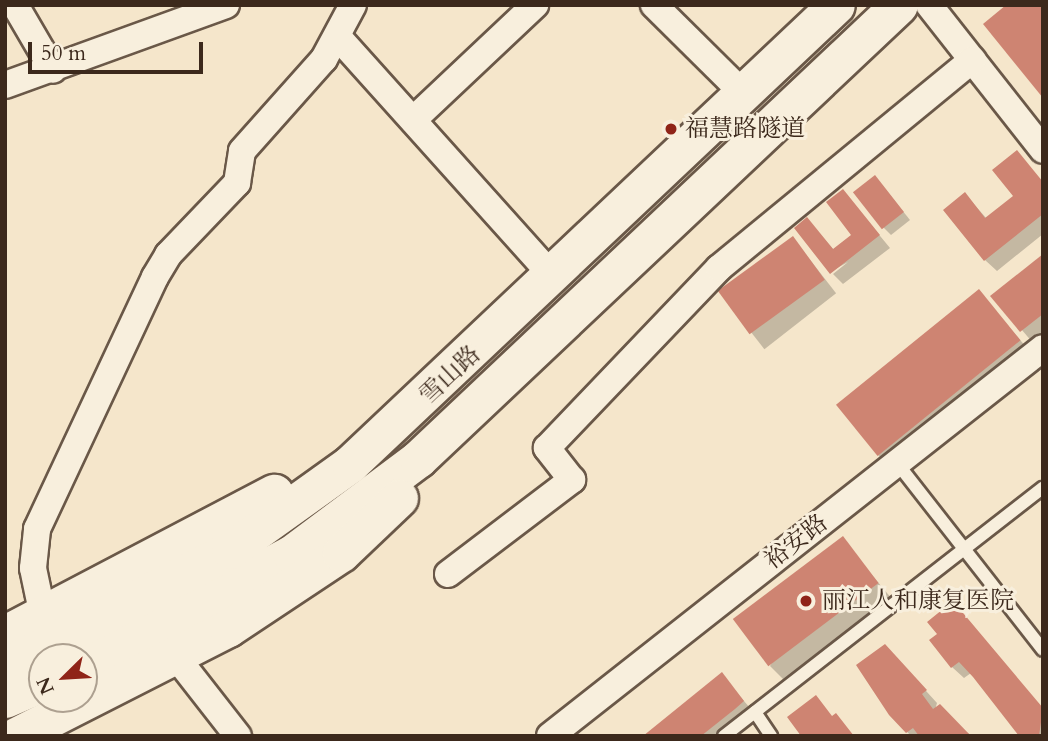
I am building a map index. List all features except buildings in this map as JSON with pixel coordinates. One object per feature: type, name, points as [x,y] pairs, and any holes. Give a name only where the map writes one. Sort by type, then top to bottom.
[{"type":"main road","name":"雪山路","points":[[5,666],[88,629],[230,550],[305,499],[413,409],[836,5]]},
{"type":"main road","name":"雪山路","points":[[98,657],[290,554],[436,444],[899,5]]},
{"type":"main road","points":[[5,634],[218,526],[413,409]]},
{"type":"main road","points":[[16,736],[177,657],[361,536],[401,495],[436,444]]},
{"type":"main road","points":[[5,699],[28,689]]},
{"type":"street","points":[[15,5],[53,70]]},
{"type":"street","points":[[5,85],[53,70],[226,5]]},
{"type":"street","points":[[43,616],[33,568],[37,529],[155,277],[168,255],[237,183],[242,151],[338,37],[353,5]]},
{"type":"street","points":[[413,120],[535,5]]},
{"type":"street","points":[[653,5],[744,94]]},
{"type":"street","points":[[929,5],[1043,150]]},
{"type":"street","points":[[338,37],[553,277]]},
{"type":"street","points":[[448,574],[572,480],[547,448],[719,268],[972,60]]},
{"type":"street","name":"裕安路","points":[[550,736],[1043,348]]},
{"type":"street","points":[[177,657],[238,736]]},
{"type":"lane","points":[[897,463],[1043,650]]},
{"type":"lane","points":[[724,736],[1043,488]]},
{"type":"lane","points":[[755,712],[771,736]]},
{"type":"place","name":"福慧路隧道","points":[[671,129]]},
{"type":"place","name":"丽江人和康复医院","points":[[806,601]]}]
